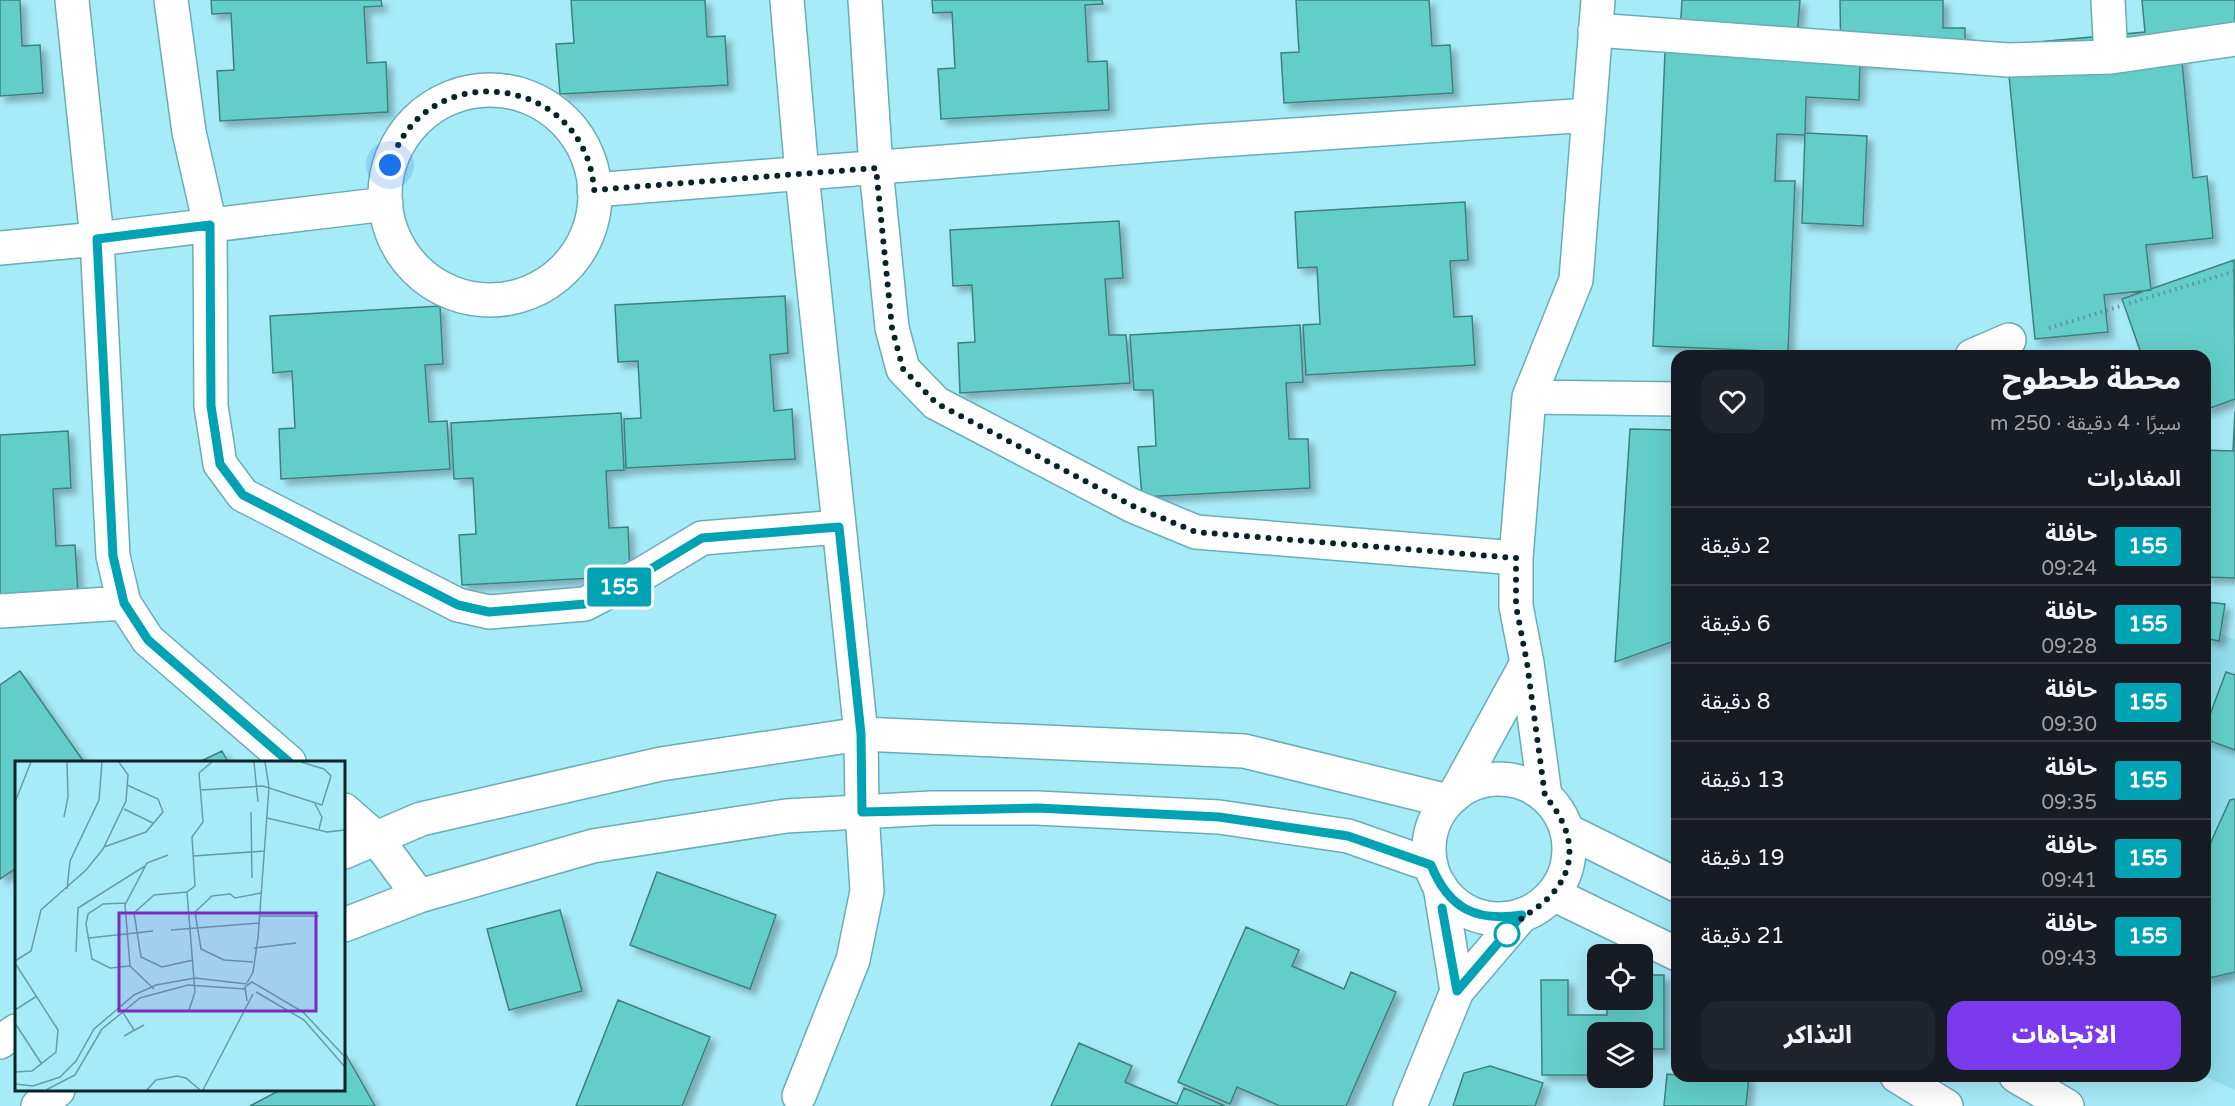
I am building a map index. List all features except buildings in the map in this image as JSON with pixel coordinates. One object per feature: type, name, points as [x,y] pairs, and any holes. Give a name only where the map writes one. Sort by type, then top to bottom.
[{"type":"street","points":[[72,0],[97,239],[113,556],[124,603],[148,640],[288,761]]},
{"type":"street","points":[[171,0],[189,132],[210,225],[211,406],[220,464],[243,495],[458,605],[489,612],[585,604],[644,573],[702,538],[839,527]]},
{"type":"street","points":[[787,0],[802,174],[861,734],[862,812],[867,891],[853,960],[799,1096]]},
{"type":"street","points":[[865,0],[876,168],[892,328],[903,369],[936,403],[1133,506],[1196,532],[1516,558]]},
{"type":"street","points":[[2108,0],[2111,57]]},
{"type":"street","points":[[1545,796],[1527,663],[1516,606],[1516,558],[1528,397],[1576,280],[1596,15],[2008,60],[2111,57],[2235,39]]},
{"type":"street","points":[[485,90],[519,94],[552,110],[578,136],[592,170],[594,190],[595,206],[583,246],[560,275],[528,294],[493,300],[459,296],[427,280],[401,253],[387,220],[385,182],[396,147],[418,118],[449,98],[485,90]]},
{"type":"street","points":[[594,190],[1205,141],[1588,115]]},
{"type":"street","points":[[0,248],[97,239],[386,204]]},
{"type":"street","points":[[1986,350],[2009,340]]},
{"type":"street","points":[[1528,397],[1671,399]]},
{"type":"street","points":[[0,611],[124,603]]},
{"type":"street","points":[[1457,991],[1430,842],[1436,820],[1451,799],[1527,663]]},
{"type":"street","points":[[345,852],[421,819],[661,764],[861,734],[1244,751],[1451,799]]},
{"type":"street","points":[[345,925],[419,896],[592,846],[786,816],[1037,808],[1219,817],[1348,836],[1435,876],[1456,904],[1476,915],[1499,919],[1522,915],[1543,904],[1553,894],[1566,871],[1570,851],[1568,831],[1559,812],[1545,796],[1527,785],[1506,779],[1485,781],[1465,788],[1451,799]]},
{"type":"street","points":[[345,811],[376,838],[419,896]]},
{"type":"street","points":[[1568,831],[1671,882]]},
{"type":"street","points":[[1553,894],[1671,951]]},
{"type":"street","points":[[1410,1106],[1457,991],[1522,915]]},
{"type":"street","points":[[0,1042],[15,1032]]},
{"type":"street","points":[[1907,1082],[1946,1106]]},
{"type":"street","points":[[2026,1082],[2067,1106]]},
{"type":"street","points":[[38,1106],[56,1091]]},
{"type":"path","points":[[2009,340],[2235,271]]},
{"type":"shaded area","points":[[2211,630],[2235,640],[2235,1090],[2211,1079]]},
{"type":"bus line","name":"155","points":[[288,761],[148,640],[124,603],[113,556],[97,239],[210,225],[211,406],[220,464],[243,495],[458,605],[489,612],[585,604],[644,573],[702,538],[839,527],[861,734],[862,812],[932,808],[1037,808],[1219,817],[1348,836],[1431,865],[1440,886],[1456,904],[1476,915],[1499,919],[1522,915],[1457,991],[1442,908]]},
{"type":"route","points":[[390,165],[396,147],[418,118],[449,98],[485,90],[519,94],[552,110],[578,136],[592,170],[594,190],[876,168],[892,328],[903,369],[936,403],[1133,506],[1196,532],[1516,558],[1516,606],[1527,663],[1545,796],[1559,812],[1568,831],[1570,851],[1566,871],[1557,889],[1543,904],[1522,915],[1507,934]]}]
